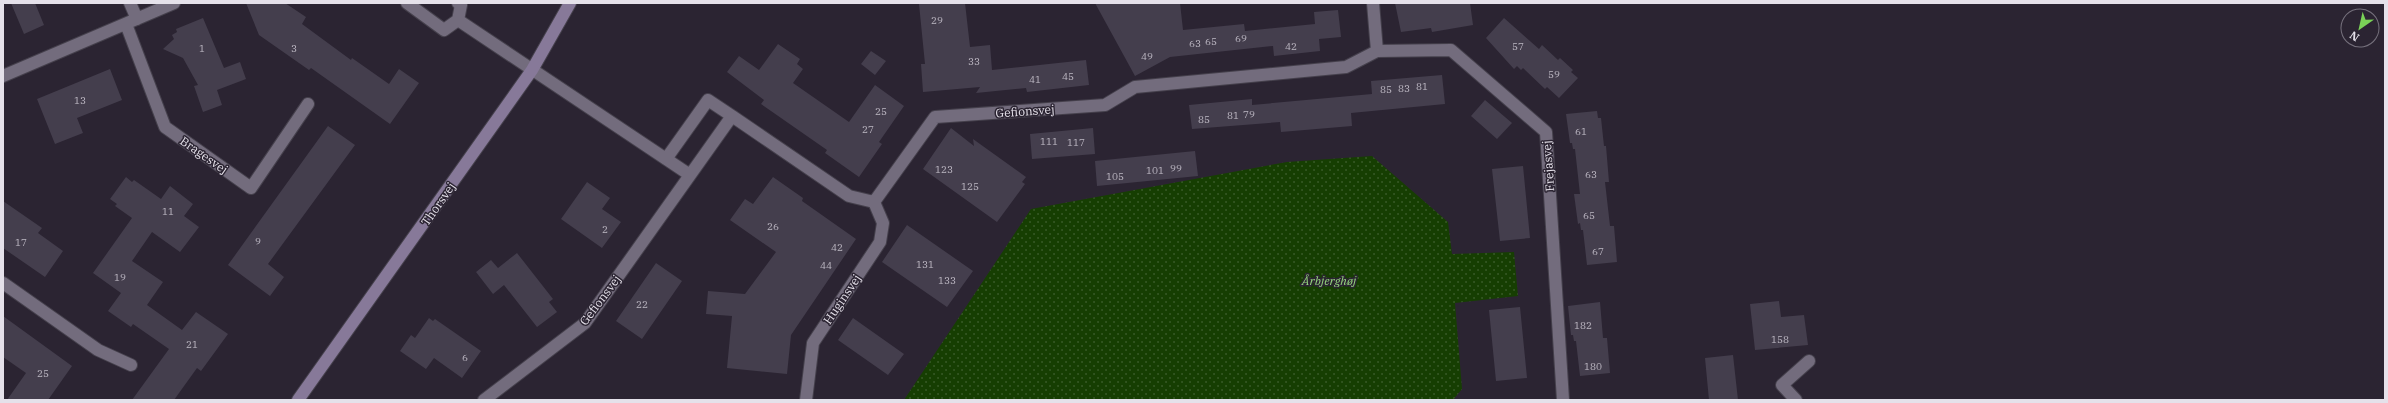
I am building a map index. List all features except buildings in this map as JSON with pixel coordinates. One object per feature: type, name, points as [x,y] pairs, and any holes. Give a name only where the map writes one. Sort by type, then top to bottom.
[{"type":"street","name":"Bragesvej","points":[[130,3],[131,22],[165,127],[251,188],[308,104]]},
{"type":"street","points":[[3,76],[174,3]]},
{"type":"street","points":[[407,3],[444,30],[458,20],[461,5],[458,3]]},
{"type":"street","name":"Thorsvej","points":[[298,400],[532,70],[570,3]]},
{"type":"street","points":[[1373,3],[1377,51]]},
{"type":"street","points":[[458,20],[690,175]]},
{"type":"street","name":"Frejasvej","points":[[1377,51],[1451,50],[1546,132],[1563,400]]},
{"type":"street","name":"Gefionsvej","points":[[874,202],[935,117],[1105,105],[1135,87],[1346,67],[1377,51]]},
{"type":"street","points":[[666,159],[708,100],[849,196],[874,202]]},
{"type":"street","name":"Gefionsvej","points":[[484,400],[585,323],[732,116]]},
{"type":"street","name":"Huginsvej","points":[[806,400],[813,343],[880,242],[883,223],[874,202]]},
{"type":"street","points":[[3,283],[98,350],[130,365]]},
{"type":"street","points":[[1796,400],[1782,385],[1809,361]]},
{"type":"green space","name":"Årbjerghøj","points":[[1372,156],[1448,222],[1452,254],[1514,252],[1518,296],[1455,303],[1462,389],[1453,400],[904,400],[1031,209],[1287,162]]}]
